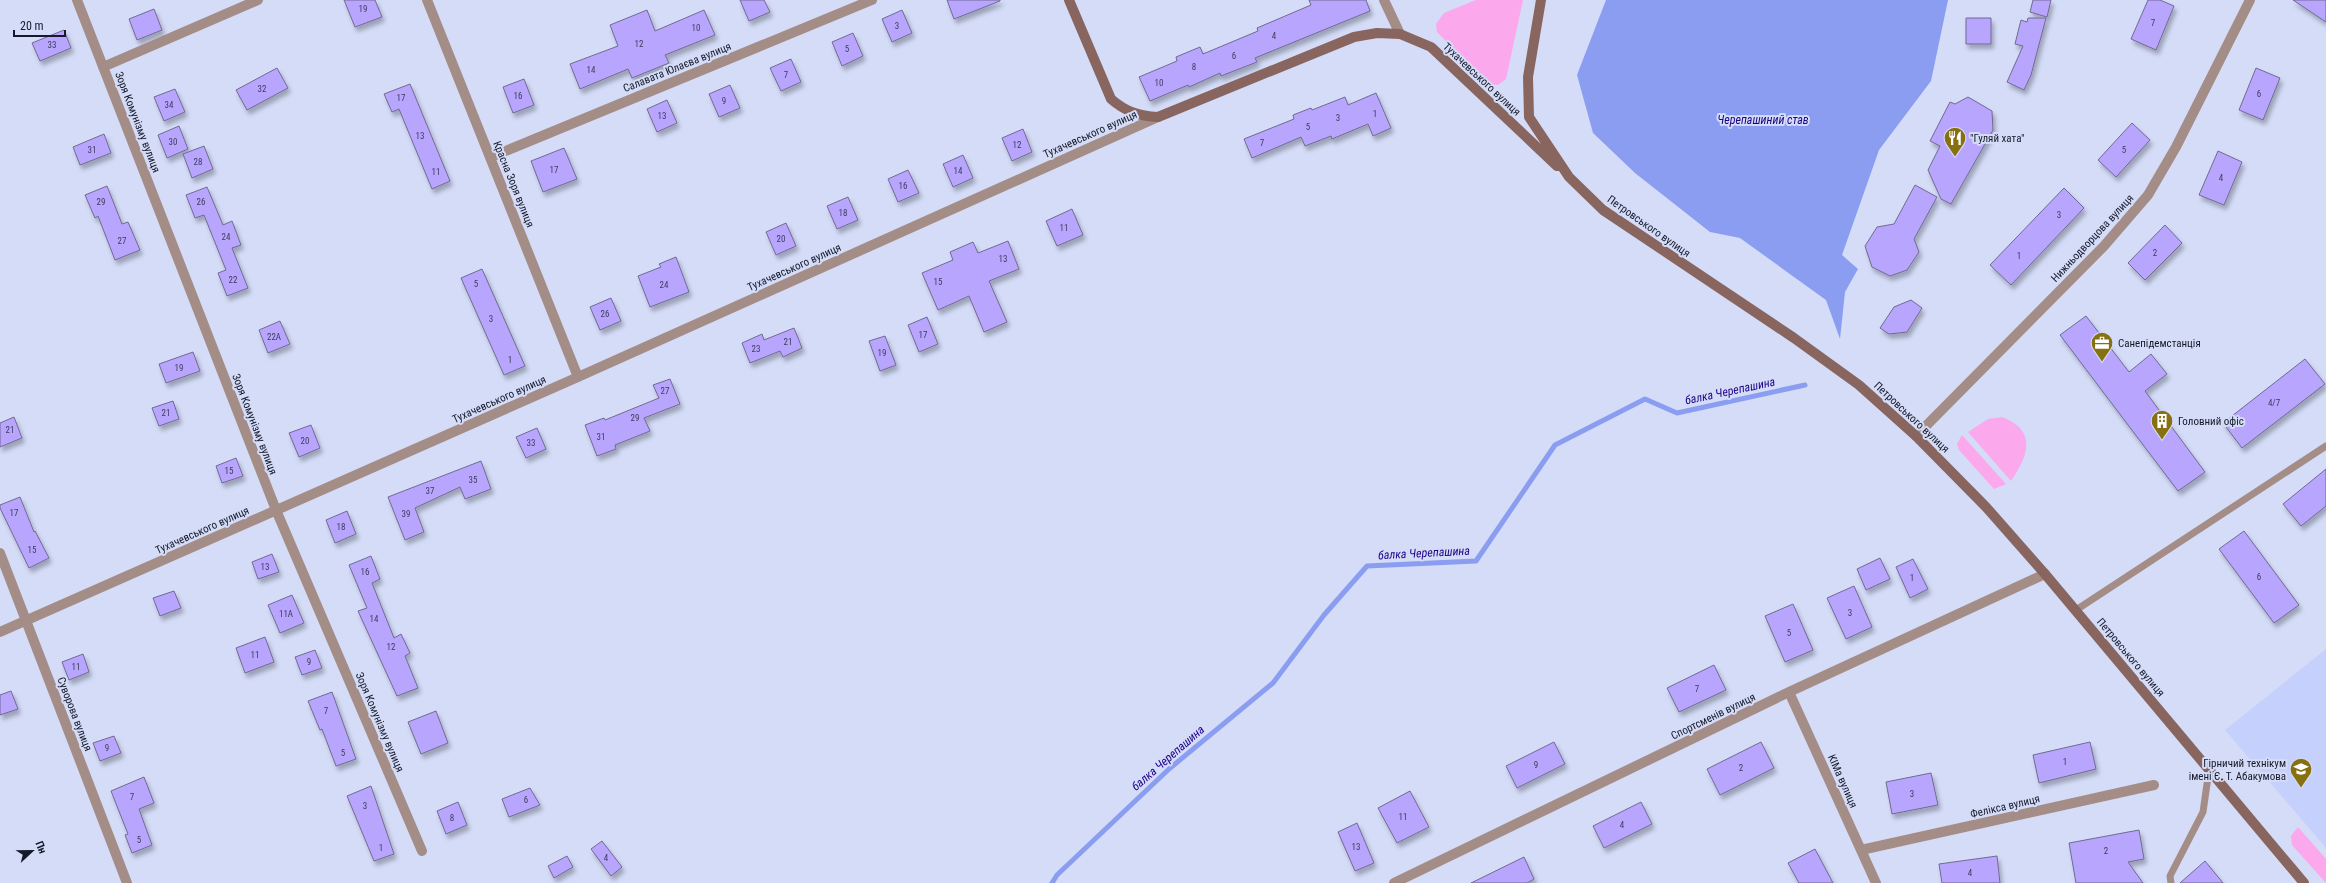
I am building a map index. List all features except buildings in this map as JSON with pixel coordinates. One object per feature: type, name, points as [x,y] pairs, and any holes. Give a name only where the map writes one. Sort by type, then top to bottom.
[{"type":"main road","points":[[1069,0],[1112,99],[1122,109],[1130,112],[1144,116],[1158,116]]},
{"type":"main road","name":"Петровського вулиця","points":[[1541,0],[1528,77],[1530,117],[1569,177],[1603,210],[1794,338],[1860,386],[1916,436],[1986,507],[2045,574],[2304,883]]},
{"type":"main road","name":"Тухачевського вулиця","points":[[1158,116],[1354,37],[1377,33],[1400,34],[1431,47],[1569,177]]},
{"type":"street","name":"Зоря Комунізму вулиця","points":[[77,0],[276,510],[422,851]]},
{"type":"street","points":[[103,67],[258,0]]},
{"type":"street","name":"Красна Зоря вулиця","points":[[427,0],[578,377]]},
{"type":"street","name":"Салавата Юлаєва вулиця","points":[[491,157],[872,0]]},
{"type":"street","points":[[1384,0],[1400,34]]},
{"type":"street","name":"Нижньодворцова вулиця","points":[[1916,436],[2104,246],[2148,195],[2176,147],[2250,0]]},
{"type":"street","name":"Тухачевського вулиця","points":[[0,632],[578,377],[1158,116]]},
{"type":"street","name":"Суворова вулиця","points":[[0,553],[127,883]]},
{"type":"street","name":"Спортсменів вулиця","points":[[1394,883],[1789,692],[2045,574]]},
{"type":"street","name":"КІМа вулиця","points":[[1789,692],[1861,850],[1872,882]]},
{"type":"street","name":"Фелікса вулиця","points":[[1861,850],[2154,785]]},
{"type":"lane","points":[[2076,610],[2326,446]]},
{"type":"lane","points":[[2172,883],[2170,876],[2203,812],[2210,770]]},
{"type":"shaded area","points":[[1476,0],[1523,0],[1506,79],[1498,85],[1488,84],[1437,32],[1436,24],[1444,13]]},
{"type":"shaded area","points":[[2002,417],[2021,429],[2025,437],[2025,453],[2017,472],[2011,481],[1968,432],[1988,419]]},
{"type":"shaded area","points":[[1962,435],[2006,484],[1994,489],[1959,450],[1957,444]]},
{"type":"shaded area","name":"Гірничий технікум імені Є. Т. Абакумова","points":[[2326,649],[2326,848],[2225,730]]},
{"type":"shaded area","points":[[2298,827],[2326,859],[2326,883],[2292,845],[2291,836]]},
{"type":"water","name":"Черепашиний став","points":[[1606,0],[1948,0],[1931,81],[1879,150],[1842,255],[1858,269],[1845,292],[1840,339],[1826,300],[1740,238],[1710,232],[1635,173],[1593,133],[1577,75]]},
{"type":"waterway","name":"балка Черепашина","points":[[1052,883],[1057,875],[1169,769],[1273,683],[1324,615],[1367,566],[1476,561],[1555,445],[1645,399],[1677,413],[1805,385]]},
{"type":"place","name":"\"Гуляй хата\"","points":[[1955,158]]},
{"type":"place","name":"Санепідемстанція","points":[[2102,362]]},
{"type":"place","name":"Головний офіс","points":[[2162,440]]},
{"type":"place","name":"Гірничий технікум імені Є. Т. Абакумова","points":[[2301,788]]}]
